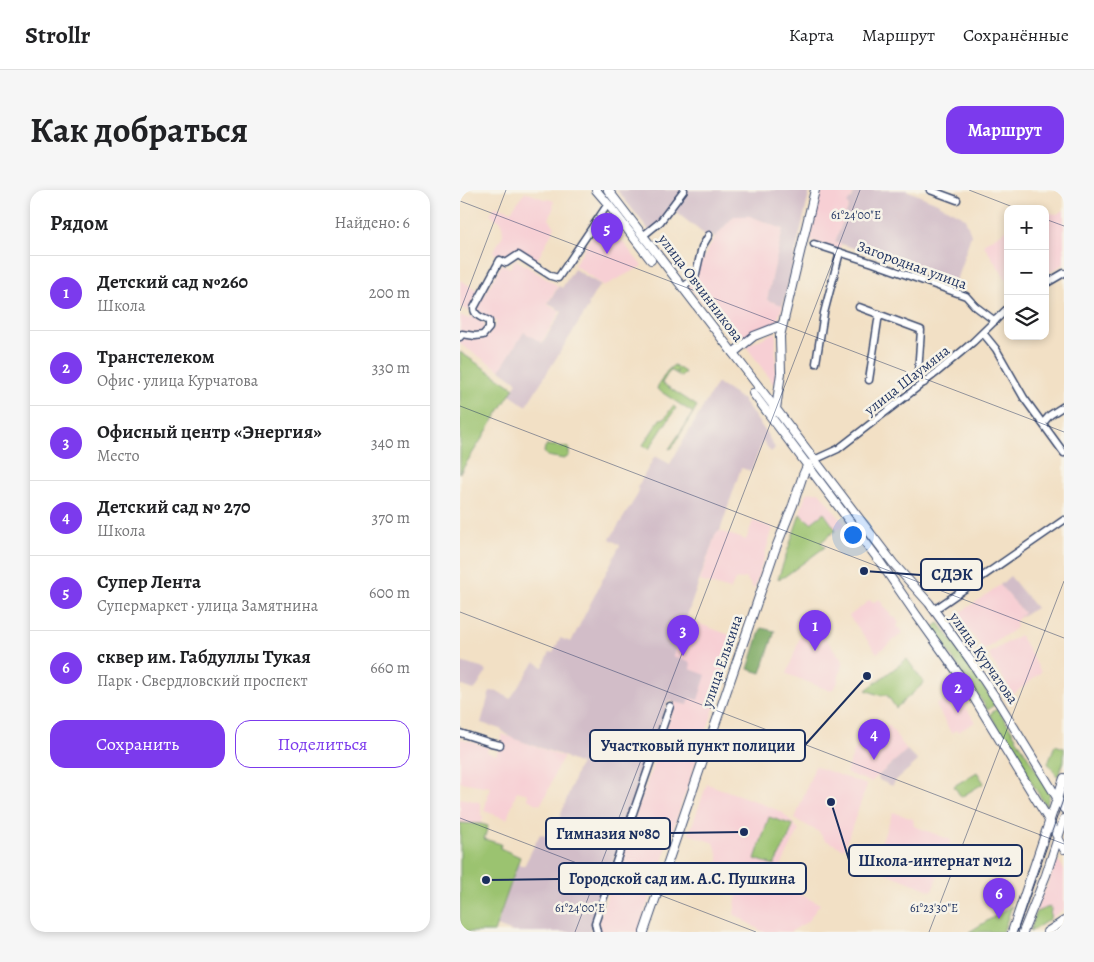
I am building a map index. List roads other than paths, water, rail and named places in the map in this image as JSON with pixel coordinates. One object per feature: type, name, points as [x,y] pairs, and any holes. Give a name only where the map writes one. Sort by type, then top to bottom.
[{"type":"main road","name":"улица Овчинникова","points":[[596,190],[651,260]]},
{"type":"main road","name":"улица Овчинникова","points":[[608,190],[814,460]]},
{"type":"main road","points":[[786,437],[774,406],[781,372],[780,342],[782,325],[815,190]]},
{"type":"main road","points":[[733,353],[754,336],[782,325]]},
{"type":"main road","points":[[753,393],[807,466]]},
{"type":"main road","name":"улица Елькина","points":[[644,932],[773,556],[803,474],[807,466],[814,460]]},
{"type":"main road","name":"улица Курчатова","points":[[814,460],[893,563],[934,610],[986,681],[1064,809]]},
{"type":"main road","name":"улица Курчатова","points":[[807,466],[878,559],[972,694],[1050,821],[1064,849]]},
{"type":"main road","points":[[920,621],[934,610]]},
{"type":"main road","points":[[1012,932],[1064,778]]},
{"type":"main road","points":[[1023,932],[1046,875],[1064,819]]},
{"type":"main road","points":[[1047,932],[1064,922]]},
{"type":"street","points":[[644,235],[660,222],[684,190]]},
{"type":"street","points":[[930,190],[957,200]]},
{"type":"street","points":[[460,337],[462,334],[483,335],[489,328],[489,322],[476,314],[474,308],[500,260],[506,263],[518,255],[551,276],[558,278],[608,204]]},
{"type":"street","points":[[683,287],[695,278],[702,247],[709,235]]},
{"type":"street","name":"Загородная улица","points":[[814,244],[881,265],[966,296],[975,306],[995,321]]},
{"type":"street","points":[[816,363],[824,313],[840,252]]},
{"type":"street","points":[[1049,282],[1064,273]]},
{"type":"street","points":[[859,306],[921,330],[918,373],[924,383]]},
{"type":"street","name":"улица Шаумяна","points":[[814,460],[838,449],[924,383],[960,354],[1004,312]]},
{"type":"street","points":[[869,380],[879,314]]},
{"type":"street","points":[[983,333],[996,349],[1024,398],[1064,453]]},
{"type":"street","points":[[1043,423],[1064,406]]},
{"type":"street","points":[[934,610],[1064,520]]},
{"type":"street","points":[[596,932],[595,923],[670,706]]},
{"type":"street","points":[[460,732],[491,743],[500,744]]},
{"type":"tram line","points":[[1017,932],[1064,797]]},
{"type":"place","name":"Супер Лента","points":[[607,254]]},
{"type":"place","name":"СДЭК","points":[[864,571]]},
{"type":"place","name":"Детский сад №260","points":[[815,651]]},
{"type":"place","name":"Офисный центр «Энергия»","points":[[683,656]]},
{"type":"place","name":"Участковый пункт полиции","points":[[867,676]]},
{"type":"place","name":"Транстелеком","points":[[958,713]]},
{"type":"place","name":"Детский сад № 270","points":[[874,760]]},
{"type":"place","name":"Школа-интернат №12","points":[[831,802]]},
{"type":"place","name":"Гимназия №80","points":[[744,832]]},
{"type":"place","name":"Городской сад им. А.С. Пушкина","points":[[486,880]]},
{"type":"place","name":"сквер им. Габдуллы Тукая","points":[[999,919]]}]
